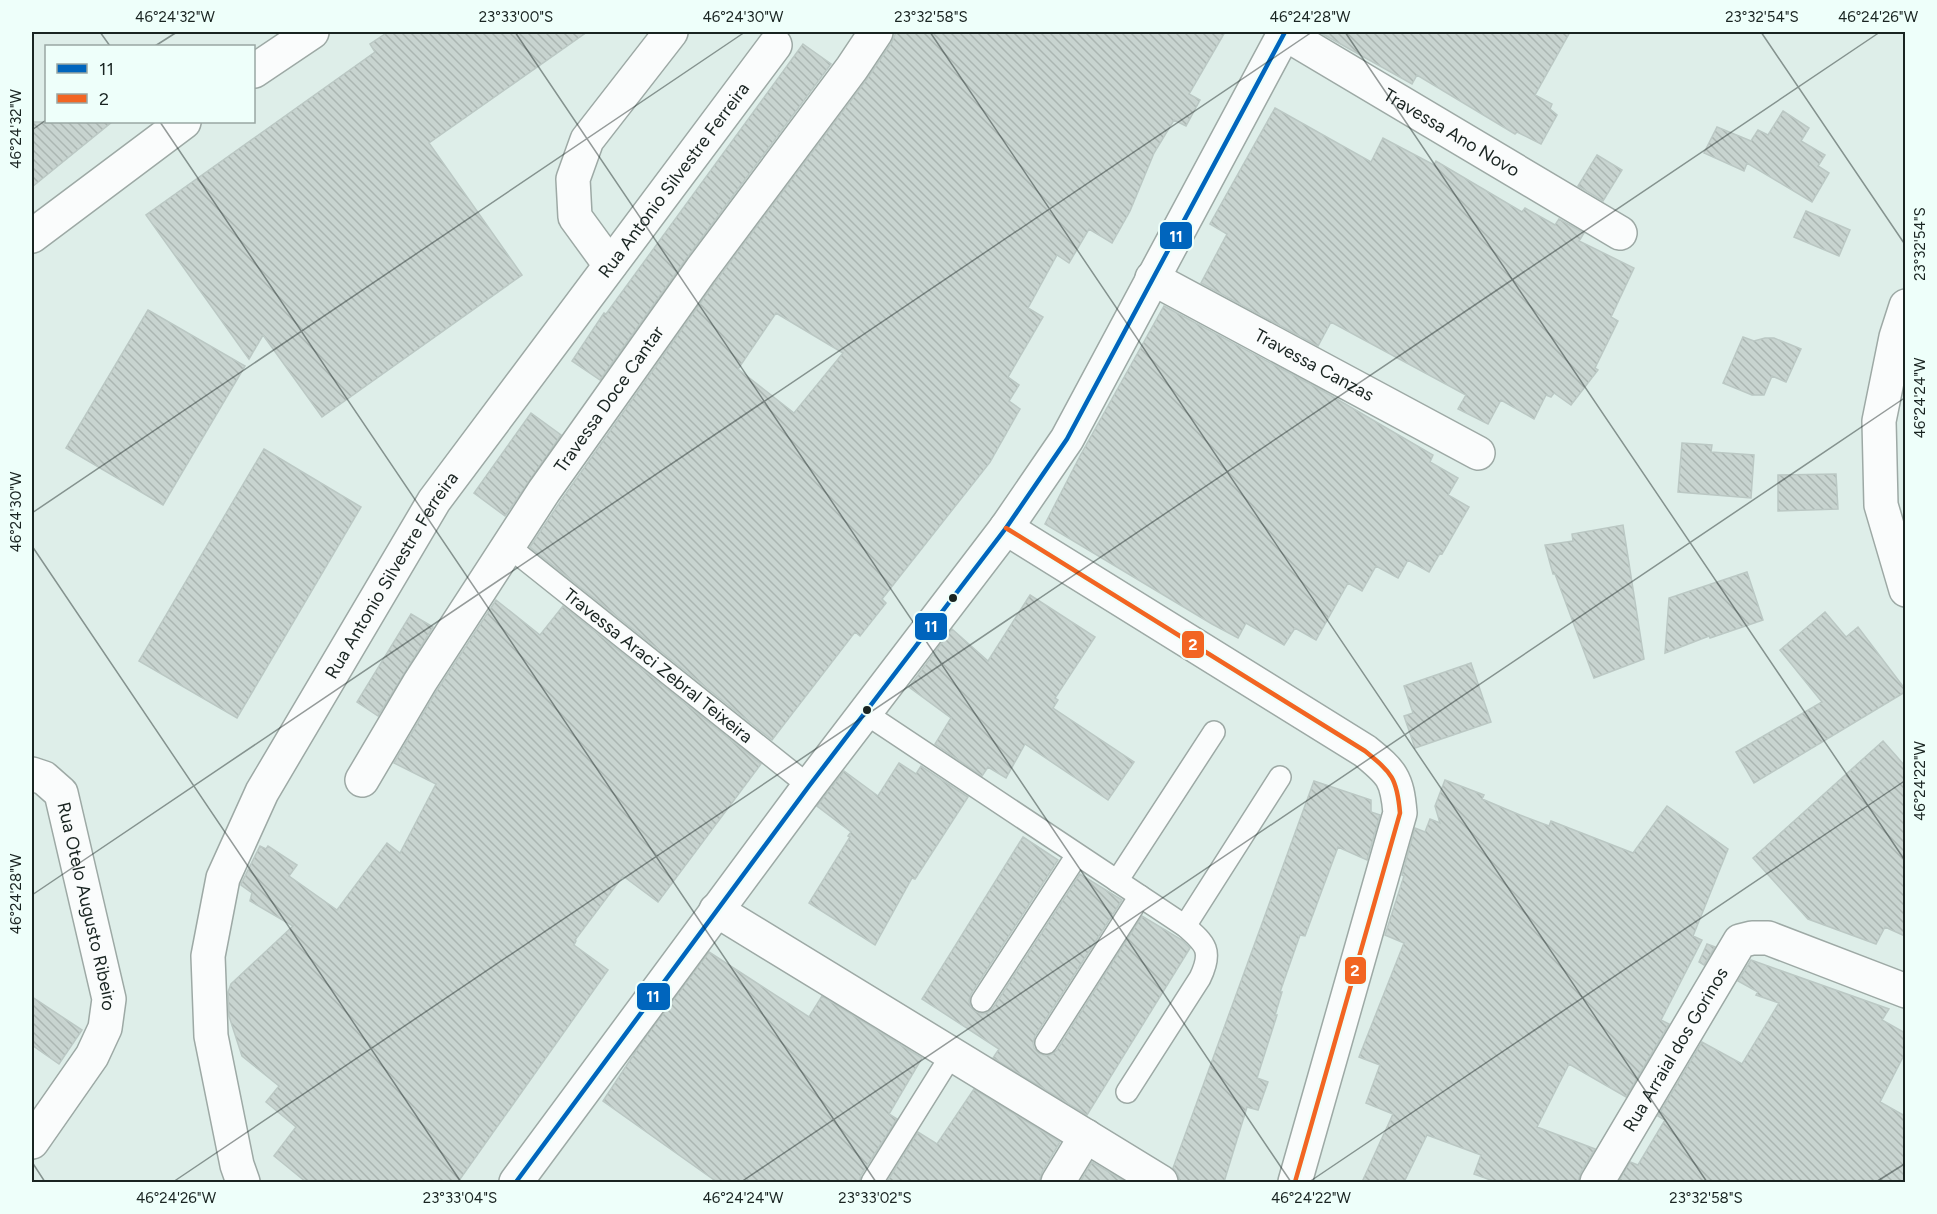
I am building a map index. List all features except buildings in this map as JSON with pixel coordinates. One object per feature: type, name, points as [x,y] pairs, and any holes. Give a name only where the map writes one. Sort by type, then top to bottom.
[{"type":"street","points":[[255,70],[312,32]]},
{"type":"street","points":[[610,265],[575,217],[573,179],[587,140],[671,32]]},
{"type":"street","name":"Travessa Doce Cantar","points":[[362,780],[432,662],[544,491],[701,270],[852,68],[876,32]]},
{"type":"street","points":[[516,1182],[808,786],[1006,528],[1067,439],[1284,32]]},
{"type":"street","name":"Travessa Ano Novo","points":[[1284,32],[1620,233]]},
{"type":"street","name":"Rua Antonio Silvestre Ferreira","points":[[243,1182],[237,1165],[210,1036],[208,956],[223,878],[262,792],[434,501],[775,45]]},
{"type":"street","points":[[32,236],[183,123]]},
{"type":"street","name":"Travessa Canzas","points":[[1152,278],[1478,453]]},
{"type":"street","points":[[1905,306],[1896,337],[1879,421],[1881,505],[1905,590]]},
{"type":"street","points":[[1006,528],[1365,751],[1386,767],[1398,789],[1400,813],[1295,1182]]},
{"type":"street","name":"Rua Otelo Augusto Ribeiro","points":[[32,774],[44,778],[61,793],[109,999],[105,1028],[92,1056],[32,1142]]},
{"type":"street","points":[[716,910],[1161,1182]]},
{"type":"street","name":"Rua Arraial dos Gorinos","points":[[1597,1182],[1740,941],[1768,938],[1905,991]]},
{"type":"street","points":[[1058,1182],[1086,1136]]},
{"type":"lane","name":"Travessa Araci Zebral Teixeira","points":[[508,546],[808,786]]},
{"type":"lane","points":[[865,713],[1185,926],[1198,937],[1206,949],[1207,963],[1200,978],[1127,1092]]},
{"type":"lane","points":[[1117,881],[1214,732]]},
{"type":"lane","points":[[1185,926],[1280,777]]},
{"type":"lane","points":[[982,1001],[1077,855]]},
{"type":"lane","points":[[1046,1043],[1140,896]]},
{"type":"lane","points":[[872,1182],[952,1054]]},
{"type":"transit line","name":"11","points":[[516,1182],[809,786],[1006,528],[1067,439],[1285,32]]},
{"type":"transit line","name":"2","points":[[1006,528],[1365,751],[1392,777],[1400,813],[1295,1182]]}]
